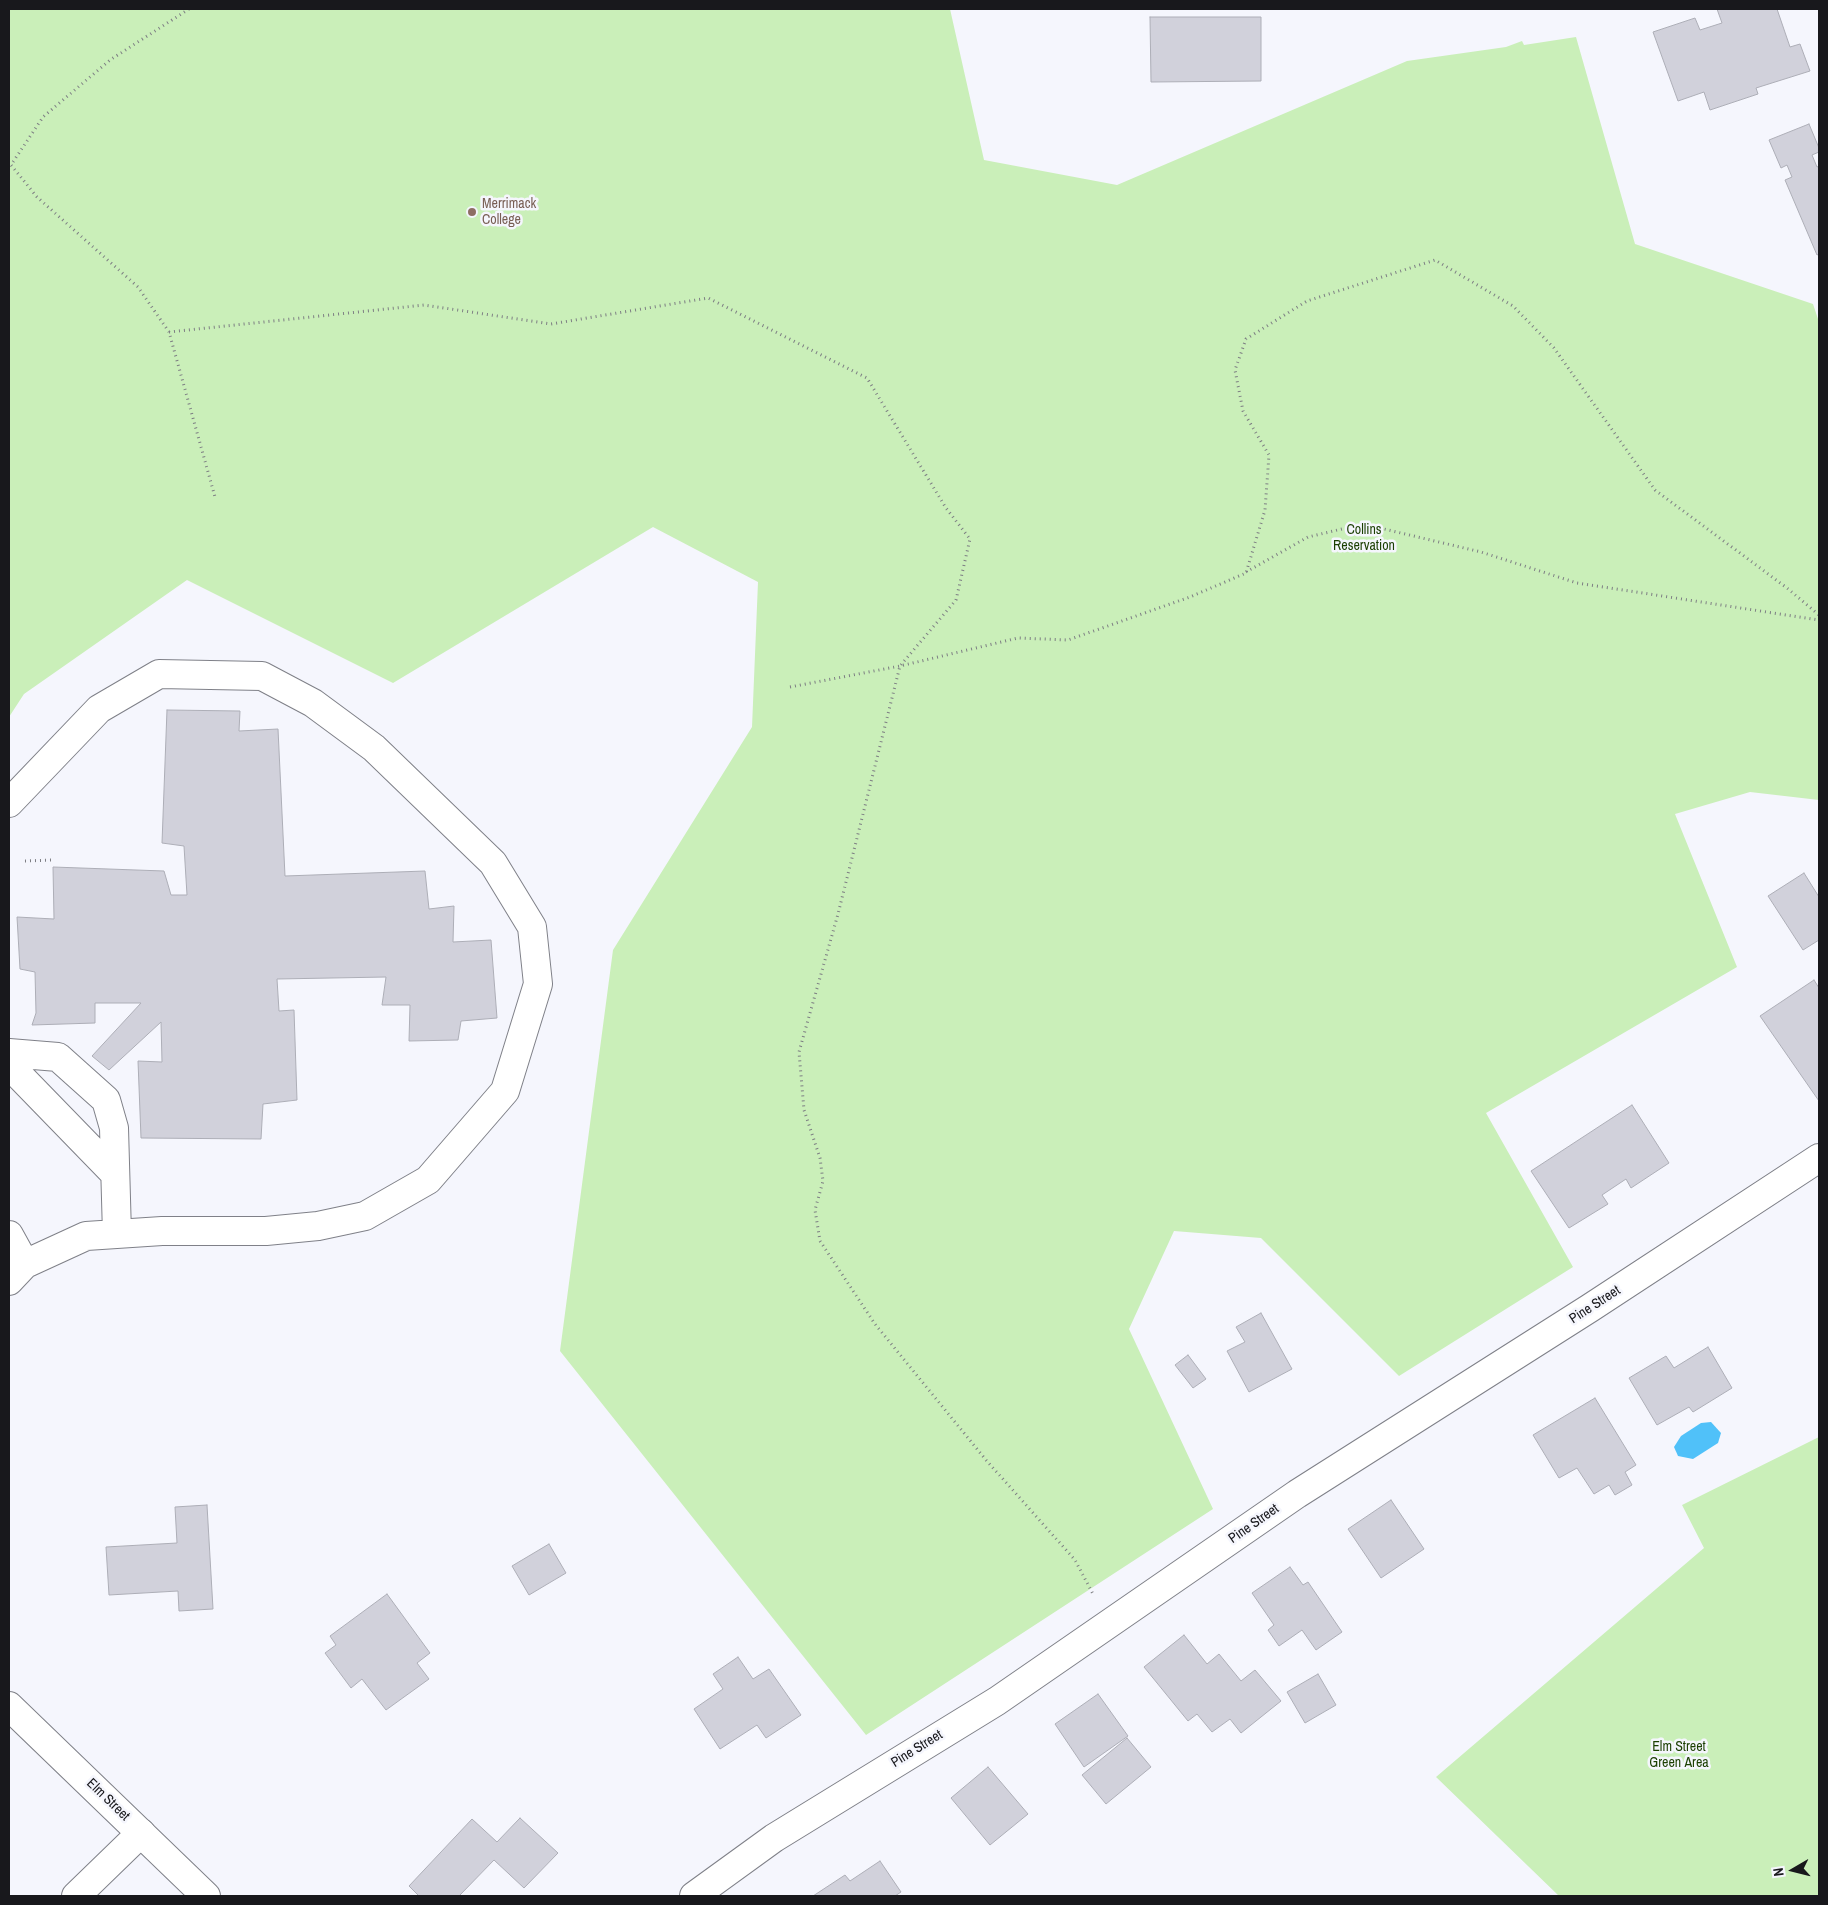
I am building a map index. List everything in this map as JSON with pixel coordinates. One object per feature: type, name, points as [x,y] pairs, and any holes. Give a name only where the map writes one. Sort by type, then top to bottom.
[{"type":"street","points":[[9,803],[100,709],[159,674],[262,676],[313,703],[374,748],[493,863],[532,927],[538,984],[505,1090],[428,1180],[365,1216],[318,1226],[266,1231],[162,1231],[86,1236],[17,1272],[9,1235]]},
{"type":"street","points":[[9,1053],[58,1057],[106,1100],[114,1128],[117,1234]]},
{"type":"street","points":[[9,1065],[115,1174]]},
{"type":"street","name":"Pine Street","points":[[694,1896],[774,1838],[997,1700],[1298,1494],[1590,1308],[1819,1158]]},
{"type":"street","name":"Elm Street","points":[[9,1706],[206,1896]]},
{"type":"street","points":[[76,1896],[142,1833]]},
{"type":"path","points":[[189,9],[110,60],[43,117],[10,164],[37,197],[138,287],[169,332],[215,497]]},
{"type":"path","points":[[1246,572],[1265,510],[1269,455],[1243,411],[1235,370],[1246,339],[1307,301],[1435,260],[1513,306],[1554,348],[1655,490],[1787,588],[1819,615]]},
{"type":"path","points":[[169,332],[424,305],[551,324],[708,298],[867,378],[946,508],[970,539],[956,600],[900,666],[838,914],[799,1052],[804,1110],[820,1158],[823,1181],[815,1210],[820,1241],[875,1324],[986,1460],[1075,1560],[1109,1623]]},
{"type":"path","points":[[790,687],[900,666],[1018,638],[1068,640],[1190,598],[1246,572],[1308,536],[1363,524],[1481,552],[1576,583],[1819,620]]},
{"type":"path","points":[[26,861],[52,860]]},
{"type":"green space","name":"Collins Reservation","points":[[9,9],[950,9],[984,160],[1117,185],[1407,61],[1506,47],[1522,41],[1524,45],[1576,37],[1635,244],[1813,304],[1819,322],[1819,800],[1750,792],[1675,814],[1737,967],[1486,1113],[1573,1267],[1399,1376],[1261,1238],[1174,1231],[1129,1329],[1213,1509],[866,1735],[560,1351],[613,950],[752,727],[758,582],[653,527],[393,683],[187,580],[24,694],[9,717]]},
{"type":"green space","name":"Elm Street Green Area","points":[[1819,1437],[1819,1896],[1559,1896],[1436,1777],[1704,1548],[1682,1505]]},
{"type":"water","points":[[1711,1422],[1721,1433],[1718,1443],[1693,1459],[1678,1456],[1674,1447],[1681,1436],[1701,1423]]},
{"type":"building","points":[[1717,9],[1777,9],[1790,47],[1800,44],[1810,71],[1756,88],[1758,94],[1710,110],[1704,92],[1678,101],[1653,32],[1695,18],[1700,30],[1722,23]]},
{"type":"building","points":[[1150,17],[1261,17],[1261,81],[1151,82]]},
{"type":"building","points":[[1809,124],[1819,148],[1819,152],[1812,155],[1817,167],[1819,166],[1819,254],[1817,255],[1785,180],[1792,177],[1787,165],[1781,168],[1769,140]]},
{"type":"building","points":[[167,710],[240,711],[239,731],[278,729],[285,876],[425,871],[429,909],[454,906],[453,942],[491,940],[497,1018],[461,1021],[458,1040],[409,1041],[410,1005],[382,1005],[386,977],[277,979],[279,1011],[294,1010],[297,1100],[263,1104],[261,1139],[141,1138],[138,1061],[162,1062],[161,1022],[109,1070],[92,1056],[141,1003],[95,1003],[95,1023],[32,1025],[36,1013],[35,972],[20,969],[17,917],[54,919],[53,867],[164,871],[171,895],[187,895],[184,846],[162,843]]},
{"type":"building","points":[[1804,873],[1819,897],[1819,940],[1803,950],[1768,896]]},
{"type":"building","points":[[1814,980],[1819,988],[1819,1101],[1760,1016]]},
{"type":"building","points":[[1632,1105],[1669,1163],[1631,1188],[1626,1179],[1602,1195],[1608,1204],[1569,1228],[1531,1171]]},
{"type":"building","points":[[1261,1313],[1292,1369],[1249,1392],[1227,1351],[1245,1342],[1236,1327]]},
{"type":"building","points":[[1708,1347],[1732,1388],[1693,1412],[1689,1407],[1657,1425],[1629,1378],[1666,1356],[1674,1368]]},
{"type":"building","points":[[1188,1355],[1206,1379],[1193,1388],[1175,1365]]},
{"type":"building","points":[[1595,1398],[1636,1465],[1625,1472],[1632,1485],[1615,1495],[1609,1485],[1594,1494],[1577,1468],[1559,1478],[1533,1435]]},
{"type":"building","points":[[1391,1500],[1424,1549],[1381,1578],[1348,1529]]},
{"type":"building","points":[[207,1505],[213,1609],[179,1611],[178,1591],[109,1595],[106,1547],[177,1543],[175,1507]]},
{"type":"building","points":[[549,1544],[566,1573],[529,1595],[512,1566]]},
{"type":"building","points":[[1290,1567],[1303,1585],[1308,1582],[1342,1632],[1316,1650],[1302,1630],[1279,1646],[1268,1630],[1274,1625],[1252,1593]]},
{"type":"building","points":[[387,1594],[430,1653],[417,1663],[429,1679],[386,1710],[362,1679],[351,1688],[325,1653],[336,1645],[330,1636]]},
{"type":"building","points":[[1184,1635],[1207,1664],[1219,1654],[1241,1681],[1255,1670],[1281,1701],[1241,1733],[1230,1719],[1212,1732],[1197,1714],[1188,1721],[1144,1667]]},
{"type":"building","points":[[738,1657],[753,1679],[769,1669],[801,1715],[766,1738],[757,1725],[720,1749],[694,1709],[723,1689],[713,1674]]},
{"type":"building","points":[[1318,1674],[1336,1705],[1305,1723],[1287,1692]]},
{"type":"building","points":[[1098,1694],[1128,1736],[1084,1767],[1055,1724]]},
{"type":"building","points":[[1127,1738],[1151,1767],[1106,1804],[1082,1775]]},
{"type":"building","points":[[988,1767],[1028,1814],[990,1845],[951,1798]]},
{"type":"building","points":[[520,1818],[558,1853],[524,1888],[494,1860],[461,1896],[419,1896],[409,1886],[472,1819],[497,1842]]},
{"type":"building","points":[[880,1861],[901,1892],[895,1896],[813,1896],[845,1875],[850,1881]]},
{"type":"place","name":"Merrimack College","points":[[472,212]]}]
